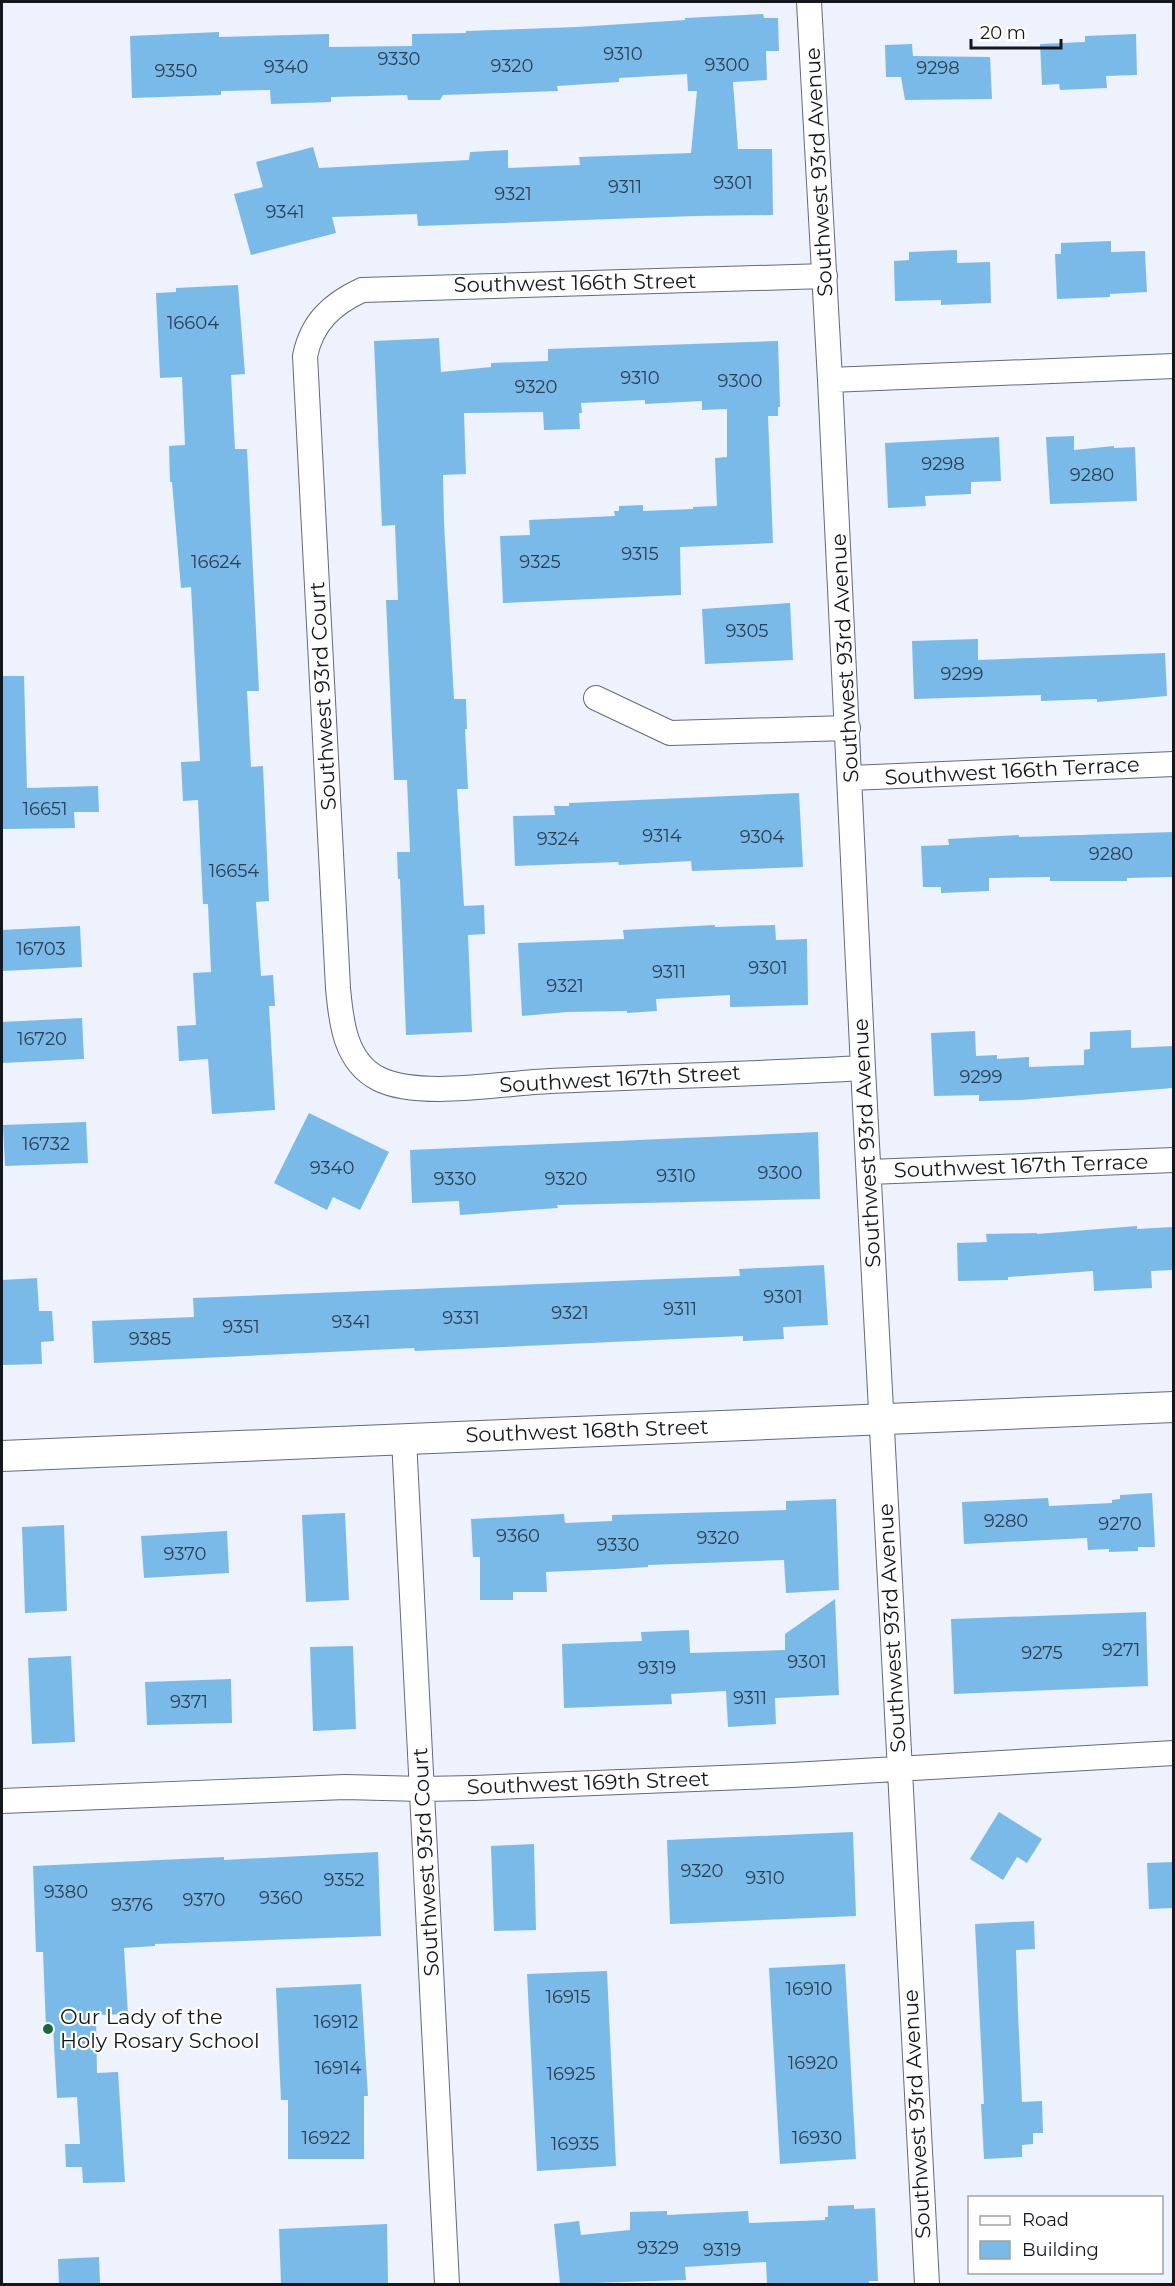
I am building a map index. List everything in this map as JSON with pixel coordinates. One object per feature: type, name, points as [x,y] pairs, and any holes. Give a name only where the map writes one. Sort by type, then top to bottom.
[{"type":"street","name":"Southwest 93rd Avenue","points":[[809,2],[851,778],[863,1068],[927,2284]]},
{"type":"street","name":"Southwest 166th Street","points":[[330,308],[350,295],[373,288],[825,276]]},
{"type":"street","name":"Southwest 93rd Court","points":[[330,308],[313,330],[305,356],[338,988],[343,1029],[348,1045],[357,1059],[378,1078]]},
{"type":"street","points":[[830,380],[1173,366]]},
{"type":"street","points":[[596,698],[670,733],[848,728]]},
{"type":"street","name":"Southwest 166th Terrace","points":[[851,778],[1173,764]]},
{"type":"street","name":"Southwest 167th Street","points":[[378,1078],[399,1086],[422,1089],[549,1081],[863,1068]]},
{"type":"street","name":"Southwest 167th Terrace","points":[[869,1172],[1173,1160]]},
{"type":"street","name":"Southwest 168th Street","points":[[2,1456],[1173,1407]]},
{"type":"street","name":"Southwest 93rd Court","points":[[405,1439],[447,2284]]},
{"type":"street","name":"Southwest 169th Street","points":[[2,1801],[345,1787],[422,1789],[899,1769],[1173,1753]]},
{"type":"building","points":[[763,14],[764,18],[778,18],[779,51],[766,51],[767,80],[733,82],[738,149],[772,149],[773,215],[418,226],[417,214],[332,217],[336,233],[251,255],[234,194],[263,187],[256,162],[313,147],[319,168],[469,160],[470,152],[508,150],[508,168],[580,165],[579,157],[691,153],[697,91],[688,91],[687,74],[619,78],[619,82],[557,86],[558,91],[443,95],[440,100],[408,100],[407,95],[331,97],[331,102],[271,104],[270,90],[221,91],[221,95],[132,98],[130,36],[219,32],[219,37],[329,34],[329,47],[412,46],[412,34],[577,27]]},
{"type":"building","points":[[1136,34],[1137,75],[1106,76],[1107,88],[1060,90],[1059,84],[1042,85],[1040,44],[1085,42],[1085,36]]},
{"type":"building","points":[[912,44],[913,56],[990,57],[992,99],[905,100],[901,77],[886,77],[885,45]]},
{"type":"building","points":[[1111,241],[1111,252],[1145,251],[1147,292],[1110,294],[1110,297],[1057,299],[1055,254],[1061,254],[1061,243]]},
{"type":"building","points":[[957,250],[957,263],[990,262],[991,303],[941,305],[941,300],[895,301],[894,261],[909,260],[909,252]]},
{"type":"building","points":[[238,285],[245,374],[231,375],[235,449],[247,449],[259,691],[247,691],[251,767],[263,766],[269,901],[256,902],[261,976],[273,975],[275,1006],[269,1006],[275,1110],[212,1114],[208,1059],[179,1061],[177,1026],[196,1025],[193,973],[211,972],[208,904],[203,904],[198,800],[183,801],[181,762],[200,761],[191,587],[181,588],[172,482],[170,482],[169,446],[185,445],[182,377],[160,378],[156,293],[176,292],[176,288]]},
{"type":"building","points":[[439,338],[441,372],[491,367],[491,363],[548,361],[548,349],[778,341],[780,407],[778,407],[778,416],[768,416],[773,543],[680,547],[681,595],[503,603],[500,536],[530,535],[529,520],[615,516],[614,511],[619,511],[619,506],[643,505],[643,511],[717,506],[715,458],[727,457],[727,409],[702,410],[702,401],[645,404],[645,400],[581,403],[580,429],[544,430],[543,412],[464,413],[466,474],[443,475],[444,523],[454,699],[466,699],[468,789],[457,789],[464,906],[484,905],[485,934],[468,935],[472,1032],[406,1035],[397,852],[410,852],[407,780],[394,780],[386,600],[398,600],[395,525],[382,526],[374,341]]},
{"type":"building","points":[[1074,436],[1074,450],[1114,446],[1114,448],[1135,447],[1137,501],[1050,504],[1046,437]]},
{"type":"building","points":[[999,437],[1001,481],[971,482],[971,494],[925,496],[926,506],[888,508],[885,443]]},
{"type":"building","points":[[790,603],[793,660],[705,664],[702,609]]},
{"type":"building","points":[[978,639],[978,660],[1165,653],[1167,696],[1097,702],[1097,699],[1041,701],[1041,695],[914,699],[912,641]]},
{"type":"building","points":[[2,676],[24,676],[27,788],[98,786],[99,812],[74,812],[75,828],[2,829]]},
{"type":"building","points":[[799,793],[803,867],[692,871],[691,861],[619,865],[618,862],[515,866],[513,816],[555,815],[554,806],[569,806],[569,803]]},
{"type":"building","points":[[1173,832],[1173,877],[1127,878],[1127,881],[1050,881],[1050,877],[989,878],[989,891],[941,893],[941,887],[923,887],[921,846],[949,845],[948,839]]},
{"type":"building","points":[[715,925],[715,927],[775,925],[776,940],[807,939],[808,1005],[730,1007],[730,995],[656,999],[657,1011],[567,1012],[522,1016],[518,943],[624,939],[623,930]]},
{"type":"building","points":[[80,926],[82,967],[2,971],[2,930]]},
{"type":"building","points":[[82,1018],[84,1059],[2,1063],[2,1022]]},
{"type":"building","points":[[1131,1030],[1131,1048],[1173,1046],[1173,1088],[1021,1100],[979,1101],[979,1095],[934,1096],[931,1033],[975,1031],[976,1056],[997,1055],[997,1059],[1029,1057],[1029,1067],[1084,1065],[1084,1050],[1090,1049],[1090,1032]]},
{"type":"building","points":[[309,1113],[389,1152],[360,1210],[333,1197],[327,1210],[274,1183]]},
{"type":"building","points":[[86,1122],[88,1163],[5,1166],[3,1125]]},
{"type":"building","points":[[818,1132],[820,1199],[557,1205],[558,1208],[460,1215],[459,1201],[412,1203],[410,1150]]},
{"type":"building","points":[[1137,1226],[1137,1229],[1173,1227],[1173,1270],[1151,1271],[1152,1288],[1094,1291],[1093,1271],[1008,1277],[1008,1280],[958,1281],[957,1243],[987,1242],[986,1234],[1037,1234]]},
{"type":"building","points":[[824,1265],[828,1325],[783,1327],[784,1339],[743,1341],[743,1336],[94,1363],[92,1321],[194,1317],[193,1298],[740,1276],[739,1269]]},
{"type":"building","points":[[37,1278],[39,1311],[52,1311],[54,1341],[41,1342],[42,1364],[2,1365],[2,1280]]},
{"type":"building","points":[[1152,1493],[1155,1547],[1138,1547],[1138,1551],[1088,1550],[1087,1538],[964,1544],[962,1502],[1048,1498],[1049,1506],[1112,1503],[1112,1500],[1120,1499],[1120,1495]]},
{"type":"building","points":[[836,1499],[839,1590],[786,1593],[784,1560],[648,1565],[648,1567],[546,1572],[547,1592],[513,1592],[513,1600],[480,1600],[480,1557],[473,1557],[471,1519],[564,1514],[565,1523],[612,1521],[612,1515],[786,1510],[786,1501]]},
{"type":"building","points":[[345,1513],[349,1600],[306,1602],[302,1515]]},
{"type":"building","points":[[64,1525],[67,1611],[25,1613],[22,1527]]},
{"type":"building","points":[[227,1531],[229,1573],[144,1578],[141,1536]]},
{"type":"building","points":[[835,1599],[839,1695],[775,1698],[776,1724],[728,1727],[726,1691],[671,1694],[672,1704],[564,1708],[562,1644],[642,1641],[641,1632],[689,1630],[690,1653],[785,1650],[785,1634]]},
{"type":"building","points":[[1146,1612],[1148,1686],[954,1694],[951,1619]]},
{"type":"building","points":[[353,1646],[356,1729],[313,1731],[310,1647]]},
{"type":"building","points":[[71,1656],[75,1742],[32,1744],[28,1658]]},
{"type":"building","points":[[231,1679],[232,1723],[147,1725],[145,1682]]},
{"type":"building","points":[[999,1812],[1042,1839],[1027,1863],[1017,1857],[1003,1880],[970,1859]]},
{"type":"building","points":[[853,1832],[856,1916],[670,1924],[667,1840]]},
{"type":"building","points":[[534,1844],[536,1930],[494,1931],[491,1846]]},
{"type":"building","points":[[378,1852],[381,1936],[155,1944],[155,1946],[124,1948],[128,2014],[96,2015],[97,2073],[118,2072],[125,2182],[83,2183],[82,2167],[66,2167],[65,2144],[80,2144],[77,2097],[57,2098],[53,2027],[46,2028],[43,1952],[36,1952],[33,1866]]},
{"type":"building","points":[[1173,1862],[1173,1908],[1149,1909],[1147,1863]]},
{"type":"building","points":[[1034,1921],[1035,1949],[1016,1950],[1018,2012],[1022,2102],[1042,2101],[1043,2133],[1033,2133],[1033,2144],[1022,2145],[1022,2157],[984,2159],[981,2104],[984,2104],[975,1924]]},
{"type":"building","points":[[845,1964],[856,2159],[780,2164],[769,1968]]},
{"type":"building","points":[[607,1971],[616,2166],[537,2171],[527,1974]]},
{"type":"building","points":[[361,1984],[368,2096],[364,2096],[364,2159],[288,2159],[288,2100],[281,2100],[276,1988]]},
{"type":"building","points":[[854,2205],[854,2209],[875,2208],[878,2281],[869,2281],[869,2284],[767,2284],[766,2262],[685,2267],[686,2280],[560,2284],[554,2224],[579,2221],[581,2235],[630,2230],[630,2212],[667,2211],[667,2215],[748,2211],[749,2223],[825,2220],[825,2217],[828,2217],[828,2206]]},
{"type":"building","points":[[387,2224],[388,2284],[281,2284],[279,2229]]},
{"type":"building","points":[[99,2257],[100,2284],[59,2284],[58,2259]]},
{"type":"place","name":"Our Lady of the Holy Rosary School","points":[[48,2029]]}]
